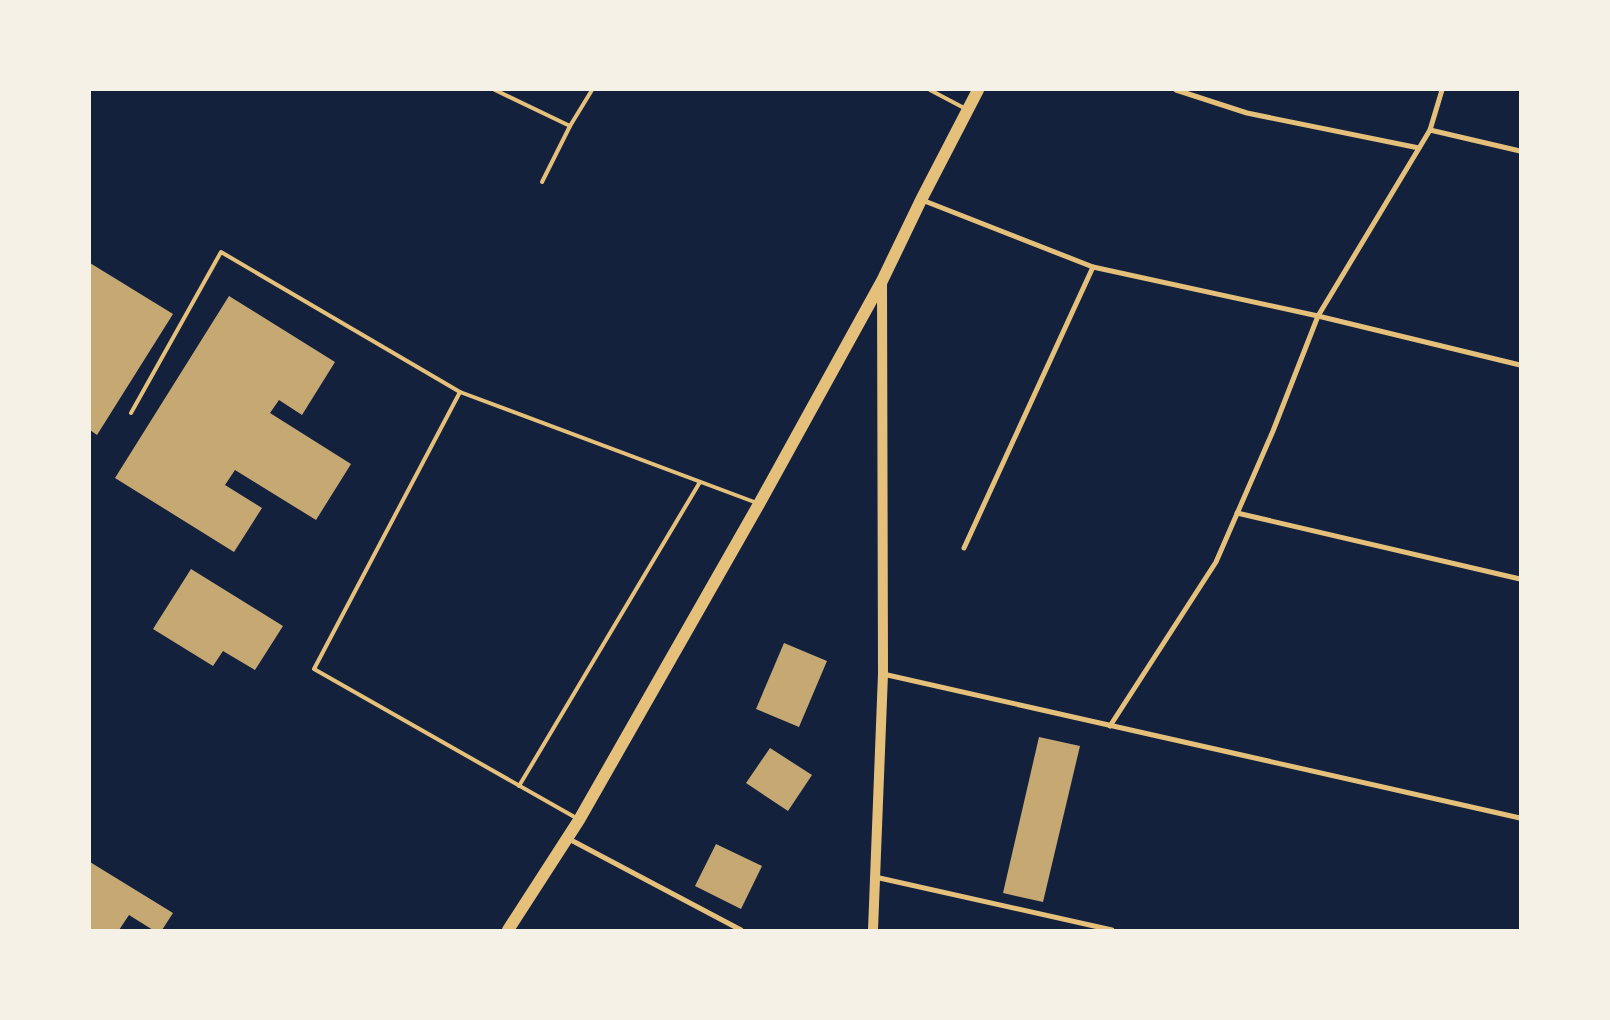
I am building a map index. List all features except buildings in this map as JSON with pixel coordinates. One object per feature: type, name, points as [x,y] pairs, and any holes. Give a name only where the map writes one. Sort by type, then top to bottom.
[{"type":"main road","points":[[508,930],[579,820],[759,504],[882,281],[921,200],[978,90]]},
{"type":"main road","points":[[873,930],[883,674],[882,281]]},
{"type":"street","points":[[1176,90],[1246,113],[1419,148]]},
{"type":"street","points":[[1110,726],[1216,562],[1273,431],[1318,316],[1430,130],[1442,90]]},
{"type":"street","points":[[1430,130],[1520,151]]},
{"type":"street","points":[[921,200],[1093,268],[1318,316],[1520,365]]},
{"type":"street","points":[[964,548],[1093,268]]},
{"type":"street","points":[[1237,513],[1520,579]]},
{"type":"street","points":[[883,674],[1520,818]]},
{"type":"street","points":[[568,838],[741,930]]},
{"type":"street","points":[[875,877],[1112,930]]},
{"type":"lane","points":[[495,90],[570,126]]},
{"type":"lane","points":[[542,182],[570,126],[592,90]]},
{"type":"lane","points":[[930,90],[968,110]]},
{"type":"lane","points":[[132,414],[221,252],[460,392],[759,504]]},
{"type":"lane","points":[[460,392],[314,669],[579,820]]},
{"type":"lane","points":[[519,786],[700,482]]}]
